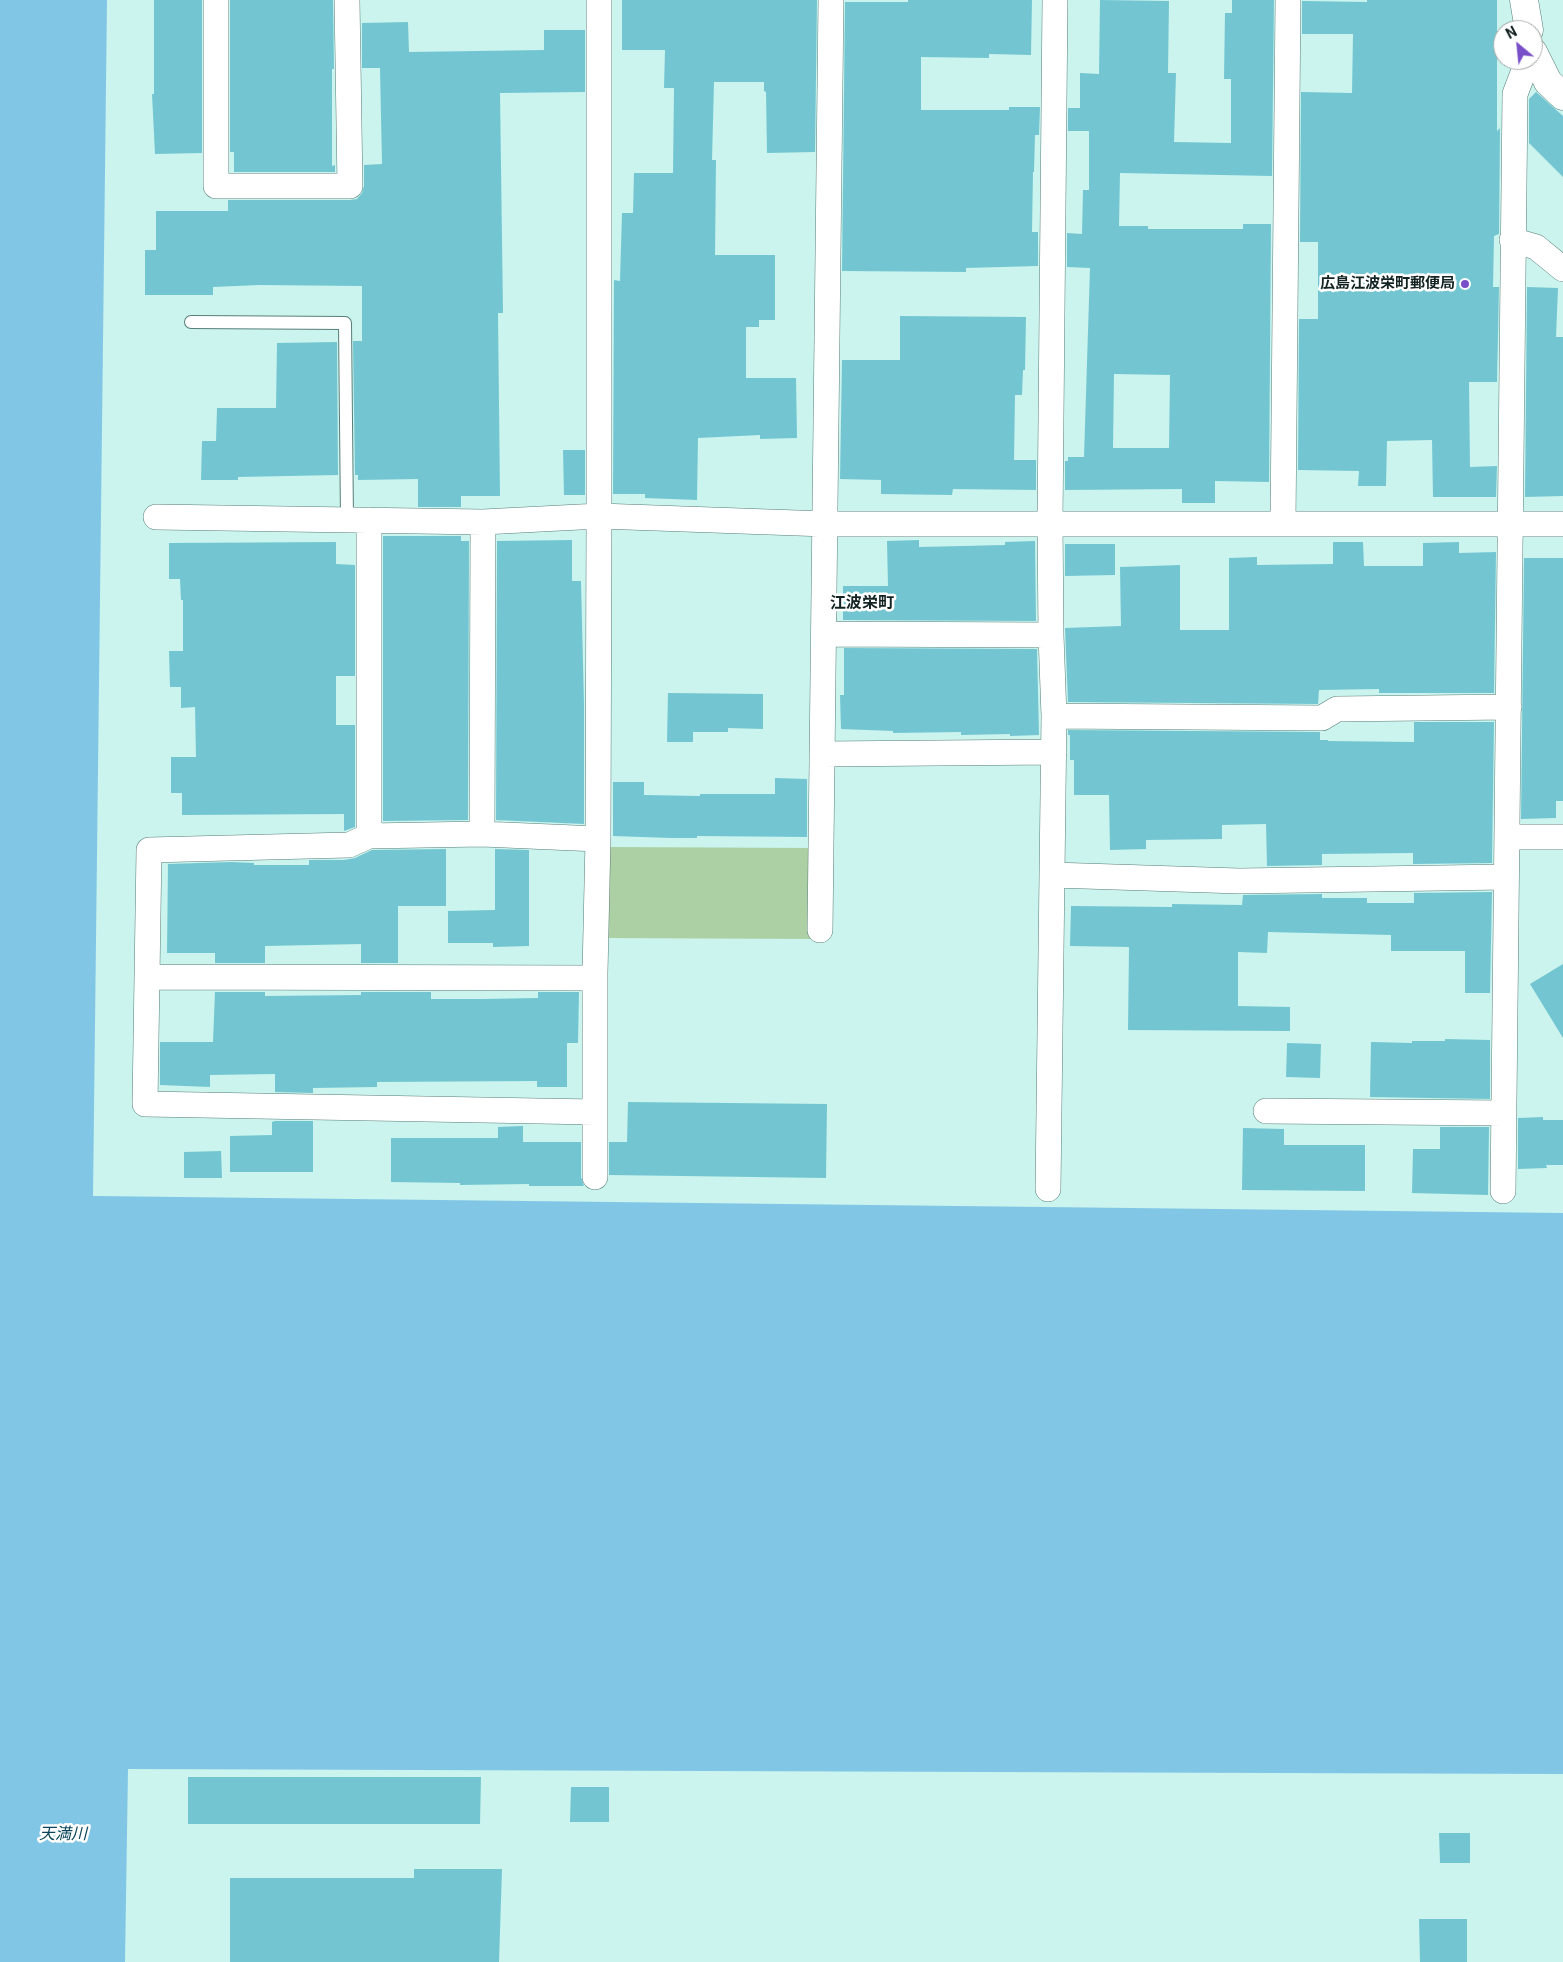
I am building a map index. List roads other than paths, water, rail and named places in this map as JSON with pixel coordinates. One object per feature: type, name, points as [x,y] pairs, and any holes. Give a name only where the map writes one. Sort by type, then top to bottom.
[{"type":"street","points":[[216,0],[216,186],[350,186],[347,0]]},
{"type":"street","points":[[594,1177],[598,840],[598,0]]},
{"type":"street","points":[[820,930],[831,0]]},
{"type":"street","points":[[1048,1189],[1054,752],[1050,522],[1055,0]]},
{"type":"street","points":[[1283,524],[1288,0]]},
{"type":"street","points":[[1524,0],[1527,20]]},
{"type":"street","points":[[1503,1191],[1511,524],[1512,240],[1515,94],[1524,70]]},
{"type":"street","points":[[1542,70],[1548,82],[1563,96]]},
{"type":"street","points":[[1512,240],[1536,247],[1563,269]]},
{"type":"street","points":[[156,517],[483,522],[599,516],[826,524],[1050,522],[1563,524]]},
{"type":"street","points":[[358,520],[369,836]]},
{"type":"street","points":[[482,834],[483,522]]},
{"type":"street","points":[[824,634],[1051,635]]},
{"type":"street","points":[[1054,716],[1322,718],[1337,709],[1509,707]]},
{"type":"street","points":[[823,754],[1054,752]]},
{"type":"street","points":[[594,1112],[145,1104],[149,850],[349,845],[369,836],[482,834],[598,840]]},
{"type":"street","points":[[1507,837],[1563,837]]},
{"type":"street","points":[[1053,875],[1239,882],[1506,877]]},
{"type":"street","points":[[148,976],[595,978]]},
{"type":"street","points":[[1266,1111],[1503,1113]]},
{"type":"lane","points":[[191,322],[345,323],[358,520]]},
{"type":"water","name":"天満川","points":[[0,0],[107,0],[93,1196],[1563,1213],[1563,1774],[128,1769],[125,1962],[0,1962]]},
{"type":"place","name":"広島江波栄町郵便局","points":[[1465,284]]},
{"type":"district","name":"江波栄町","points":[[862,604]]}]
